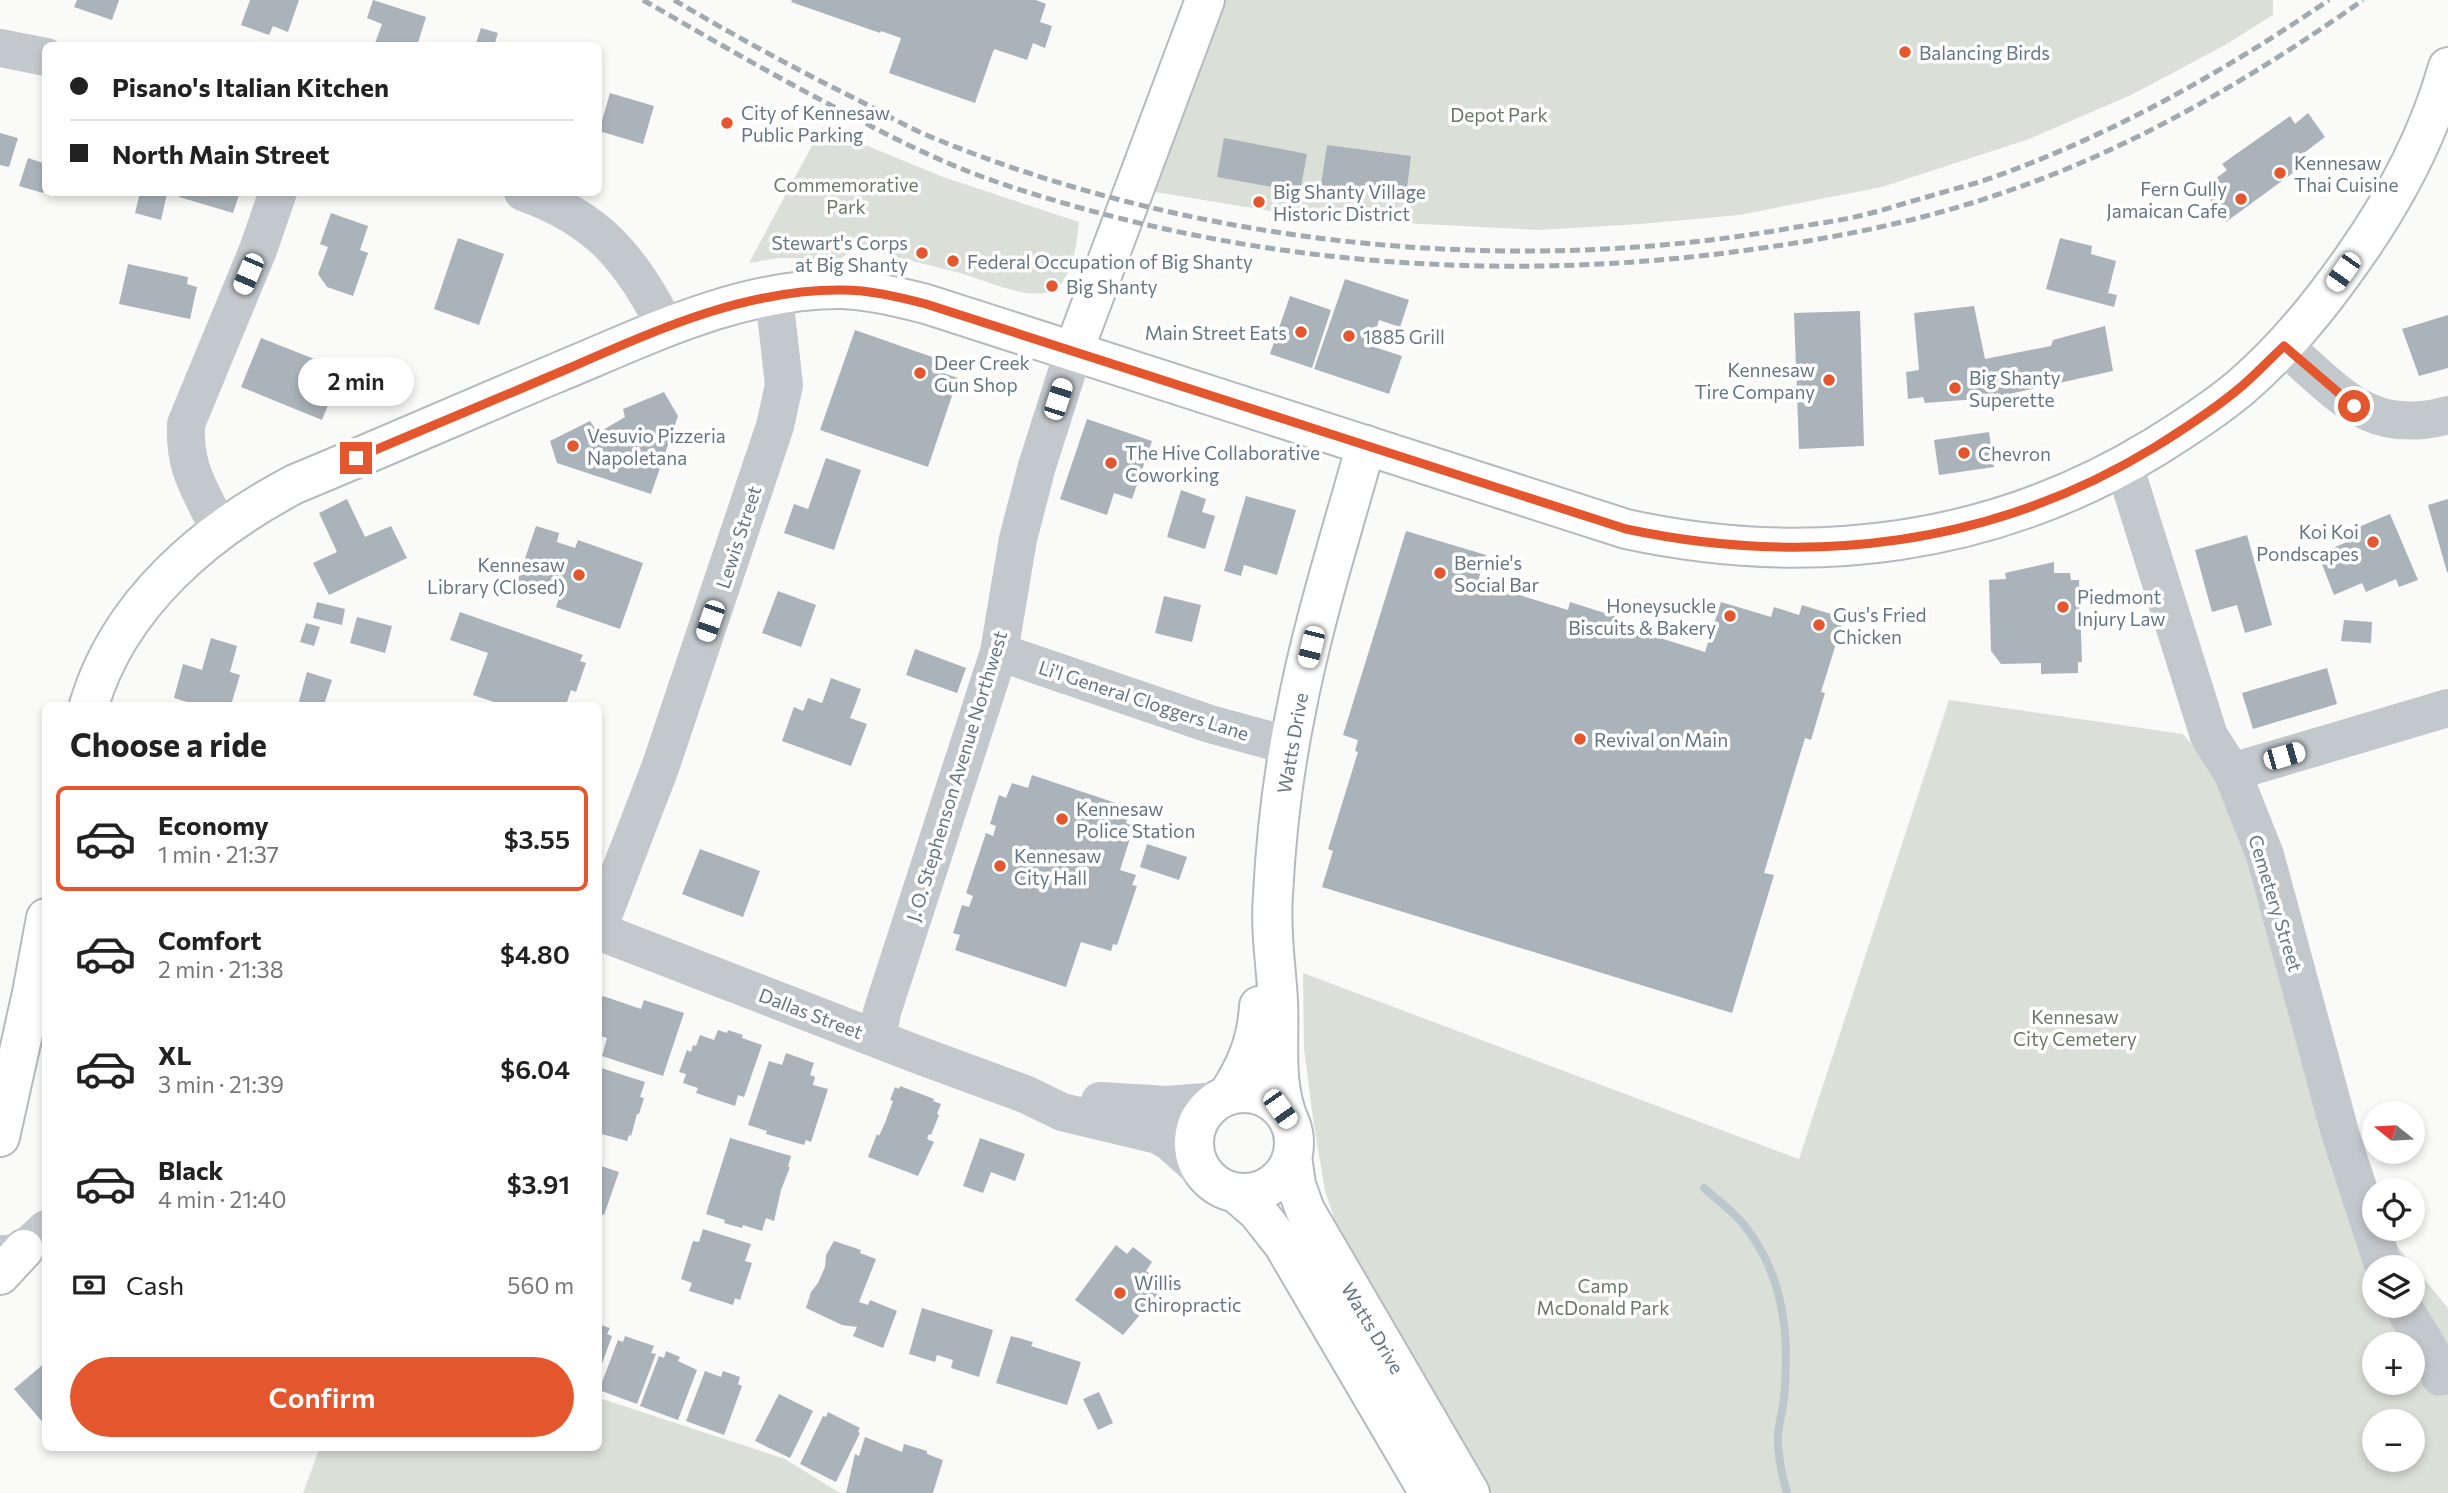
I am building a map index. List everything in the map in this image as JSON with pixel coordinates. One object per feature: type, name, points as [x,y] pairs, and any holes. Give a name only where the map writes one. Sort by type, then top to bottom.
[{"type":"main road","points":[[1074,350],[1205,0]]},
{"type":"main road","points":[[90,702],[109,660],[137,612],[157,586],[219,530],[259,503],[295,484],[666,327],[744,302],[844,289],[926,304],[1626,529],[1703,543],[1770,549],[1876,544],[1958,529],[2028,509],[2124,466],[2182,430],[2241,387],[2284,346],[2330,292],[2371,233],[2398,190],[2421,144],[2448,67]]},
{"type":"main road","name":"Watts Drive","points":[[1222,1099],[1247,1064],[1258,1029],[1259,1002],[1272,924],[1280,816],[1290,746],[1317,624],[1366,445]]},
{"type":"main road","name":"Watts Drive","points":[[1272,924],[1278,1002],[1277,1076],[1296,1185],[1305,1210],[1470,1493]]},
{"type":"main road","points":[[0,1136],[42,939]]},
{"type":"main road","points":[[1241,1093],[1255,1094],[1280,1109],[1290,1139],[1286,1171],[1270,1185],[1250,1193],[1236,1193],[1210,1180],[1201,1170],[1195,1156],[1194,1140],[1201,1118],[1222,1099],[1241,1093]]},
{"type":"main road","name":"Watts Drive","points":[[1236,1193],[1257,1211],[1283,1244],[1429,1493]]},
{"type":"street","points":[[0,48],[42,56]]},
{"type":"street","points":[[219,530],[194,481],[185,450],[186,424],[258,250],[277,196]]},
{"type":"street","points":[[532,196],[574,215],[620,253],[643,284],[666,327]]},
{"type":"street","name":"Lewis Street","points":[[602,920],[660,768],[775,426],[784,385],[774,296]]},
{"type":"street","points":[[2284,346],[2354,406],[2384,419],[2411,421],[2448,415]]},
{"type":"street","name":"J. O. Stephenson Avenue Northwest","points":[[877,1038],[882,1012],[999,652],[1018,539],[1037,466],[1074,350]]},
{"type":"street","name":"Cemetery Street","points":[[2124,466],[2209,736],[2232,772],[2265,855],[2341,1136],[2380,1255]]},
{"type":"street","name":"Li'l General Cloggers Lane","points":[[999,652],[1210,724],[1290,746]]},
{"type":"street","points":[[2232,772],[2448,708]]},
{"type":"street","name":"Dallas Street","points":[[602,932],[1025,1094],[1062,1112],[1158,1135],[1169,1141],[1201,1170]]},
{"type":"street","name":"Dallas Street","points":[[1025,1094],[1128,1104],[1168,1105],[1222,1099]]},
{"type":"street","points":[[2410,1318],[2432,1355],[2440,1377]]},
{"type":"green space","name":"Depot Park","points":[[1222,0],[2273,0],[2273,15],[2225,45],[2131,95],[2029,139],[1882,187],[1739,215],[1539,230],[1320,219],[1155,192]]},
{"type":"green space","name":"Commemorative Park","points":[[822,127],[943,177],[1079,222],[1072,262],[1063,281],[1049,292],[1028,293],[856,247],[840,259],[779,258],[749,263]]},
{"type":"green space","points":[[1949,700],[2183,734],[2209,765],[2241,821],[2365,1178],[2362,1178],[2362,1241],[2393,1241],[2404,1255],[2362,1255],[2362,1318],[2425,1318],[2425,1280],[2448,1308],[2448,1493],[1489,1493],[1348,1259],[1325,1191],[1313,1119],[1304,1048],[1303,973],[1799,1159]]},
{"type":"green space","points":[[602,1399],[785,1459],[840,1493],[303,1493],[319,1451],[602,1451]]},
{"type":"building","points":[[77,0],[119,0],[112,20],[74,7]]},
{"type":"building","points":[[250,0],[299,0],[288,32],[273,26],[269,35],[241,25]]},
{"type":"building","points":[[373,0],[426,17],[418,42],[375,42],[382,24],[367,18]]},
{"type":"building","points":[[1036,0],[1046,4],[1040,22],[1052,26],[1045,48],[1033,43],[1027,60],[994,49],[975,103],[889,73],[901,38],[791,2]]},
{"type":"building","points":[[481,28],[498,33],[495,42],[476,42]]},
{"type":"building","points":[[610,93],[654,106],[643,144],[602,132],[602,121]]},
{"type":"building","points":[[2308,113],[2325,137],[2296,159],[2301,167],[2226,222],[2202,189],[2227,170],[2222,164],[2290,116],[2295,124]]},
{"type":"building","points":[[0,133],[18,138],[9,167],[0,165]]},
{"type":"building","points":[[1224,138],[1307,154],[1300,192],[1217,177]]},
{"type":"building","points":[[1327,145],[1411,156],[1406,196],[1321,185]]},
{"type":"building","points":[[28,158],[42,163],[42,193],[19,186]]},
{"type":"building","points":[[139,196],[167,196],[161,220],[135,213]]},
{"type":"building","points":[[179,196],[239,196],[233,213]]},
{"type":"building","points":[[331,213],[368,226],[360,250],[368,253],[353,296],[327,287],[318,274],[328,247],[320,244]]},
{"type":"building","points":[[458,238],[504,254],[479,325],[434,309]]},
{"type":"building","points":[[2060,238],[2092,246],[2091,254],[2116,261],[2108,293],[2117,295],[2114,307],[2046,289]]},
{"type":"building","points":[[128,264],[188,277],[187,284],[197,287],[190,319],[119,304]]},
{"type":"building","name":"1885 Grill","points":[[1345,279],[1409,300],[1400,327],[1379,320],[1371,346],[1402,356],[1389,394],[1314,369]]},
{"type":"building","name":"Main Street Eats","points":[[1290,296],[1331,310],[1312,368],[1270,354]]},
{"type":"building","points":[[1974,306],[1985,359],[2051,346],[2053,340],[2105,326],[2113,371],[1991,398],[1925,403],[1923,397],[1908,399],[1906,372],[1919,370],[1914,313]]},
{"type":"building","name":"Kennesaw Tire Company","points":[[1860,311],[1864,446],[1799,449],[1794,313]]},
{"type":"building","points":[[2448,315],[2448,368],[2419,376],[2402,329]]},
{"type":"building","points":[[855,330],[935,358],[931,369],[958,378],[928,467],[820,430]]},
{"type":"building","points":[[261,338],[342,370],[322,420],[241,387]]},
{"type":"building","points":[[664,392],[678,416],[651,494],[557,463],[550,441],[590,421],[594,427],[603,430],[625,417],[623,409]]},
{"type":"building","points":[[1087,419],[1152,441],[1132,499],[1114,493],[1107,515],[1060,499]]},
{"type":"building","name":"Chevron","points":[[1989,432],[1994,467],[1939,475],[1934,440]]},
{"type":"building","points":[[826,458],[861,470],[834,550],[784,533],[794,504],[808,509]]},
{"type":"building","points":[[1181,490],[1206,499],[1202,512],[1215,516],[1205,549],[1167,537]]},
{"type":"building","points":[[1246,496],[1296,510],[1277,575],[1244,565],[1241,576],[1224,571]]},
{"type":"building","points":[[347,499],[365,537],[391,526],[407,558],[329,595],[313,563],[337,552],[319,513]]},
{"type":"building","points":[[2448,499],[2448,572],[2447,572],[2428,505]]},
{"type":"building","points":[[2390,514],[2418,580],[2399,587],[2396,579],[2366,592],[2362,583],[2334,595],[2318,554],[2347,542],[2344,533]]},
{"type":"building","name":"Kennesaw Library (Closed)","points":[[536,526],[559,533],[557,542],[575,548],[578,540],[643,563],[620,629],[556,607],[559,598],[541,591],[539,595],[515,588]]},
{"type":"building","name":"Revival on Main","points":[[1406,531],[1486,555],[1475,591],[1484,594],[1487,585],[1568,610],[1570,602],[1617,617],[1615,624],[1705,652],[1721,602],[1771,617],[1774,607],[1799,615],[1802,605],[1844,618],[1821,692],[1825,693],[1811,740],[1805,738],[1764,873],[1774,875],[1732,1013],[1322,887],[1333,851],[1328,849],[1358,752],[1355,751],[1358,740],[1343,735]]},
{"type":"building","points":[[2247,535],[2272,625],[2245,633],[2237,605],[2212,612],[2195,550]]},
{"type":"building","points":[[2054,562],[2054,573],[2070,573],[2071,580],[2079,580],[2082,662],[2078,662],[2078,673],[2041,674],[2041,663],[2001,664],[1991,651],[1989,580],[2006,579],[2005,573]]},
{"type":"building","points":[[778,591],[816,605],[801,647],[762,633]]},
{"type":"building","points":[[1164,596],[1201,605],[1192,642],[1155,633]]},
{"type":"building","points":[[317,602],[345,609],[342,625],[313,618]]},
{"type":"building","points":[[460,612],[583,655],[580,661],[586,663],[576,692],[571,690],[567,702],[494,702],[473,695],[488,653],[450,640]]},
{"type":"building","points":[[357,617],[392,626],[385,653],[350,643]]},
{"type":"building","points":[[2344,620],[2372,622],[2371,643],[2341,641]]},
{"type":"building","points":[[306,623],[320,627],[314,646],[300,642]]},
{"type":"building","points":[[211,638],[237,646],[230,672],[240,675],[232,702],[187,702],[174,698],[183,664],[202,670]]},
{"type":"building","points":[[915,649],[966,668],[957,693],[906,675]]},
{"type":"building","points":[[2327,668],[2337,704],[2253,729],[2242,693]]},
{"type":"building","points":[[307,672],[332,680],[325,702],[299,702]]},
{"type":"building","points":[[831,678],[861,689],[850,718],[867,724],[851,766],[782,741],[794,707],[803,711],[808,698],[822,703]]},
{"type":"building","points":[[1032,775],[1131,808],[1126,823],[1134,826],[1120,870],[1136,875],[1132,885],[1137,886],[1117,945],[1113,944],[1111,951],[1081,942],[1066,987],[955,950],[960,935],[953,933],[962,905],[969,907],[973,896],[966,893],[986,833],[993,836],[996,826],[990,824],[999,795],[1006,798],[1012,783],[1028,788]]},
{"type":"building","points":[[1147,844],[1187,857],[1179,880],[1140,867]]},
{"type":"building","points":[[700,849],[760,871],[743,917],[682,894]]},
{"type":"building","points":[[603,996],[641,1009],[644,1000],[684,1013],[663,1076],[602,1056],[607,1038],[602,1036]]},
{"type":"building","points":[[718,1030],[743,1035],[742,1038],[762,1045],[744,1097],[738,1095],[735,1106],[696,1093],[698,1088],[683,1083],[686,1074],[679,1072],[687,1050],[691,1052],[700,1035],[714,1040]]},
{"type":"building","points":[[786,1053],[814,1063],[810,1075],[815,1077],[813,1085],[828,1089],[811,1142],[806,1140],[804,1145],[766,1134],[767,1131],[748,1125],[769,1061],[782,1065]]},
{"type":"building","points":[[602,1068],[645,1082],[640,1097],[644,1098],[627,1141],[602,1134]]},
{"type":"building","points":[[900,1086],[941,1104],[931,1135],[929,1134],[927,1139],[934,1142],[918,1176],[868,1157],[877,1134],[879,1136],[885,1123],[895,1087],[899,1089]]},
{"type":"building","points":[[730,1138],[791,1156],[774,1221],[766,1218],[762,1231],[724,1223],[725,1220],[706,1214]]},
{"type":"building","points":[[980,1138],[1025,1154],[1015,1181],[991,1172],[983,1193],[963,1186]]},
{"type":"building","points":[[602,1166],[619,1172],[604,1215],[602,1214]]},
{"type":"building","points":[[703,1229],[751,1244],[745,1261],[752,1263],[740,1300],[735,1298],[733,1305],[689,1291],[692,1283],[681,1279],[693,1241],[699,1242]]},
{"type":"building","points":[[834,1241],[861,1250],[860,1253],[876,1259],[859,1302],[868,1305],[870,1300],[897,1311],[883,1348],[853,1336],[857,1327],[842,1325],[806,1308]]},
{"type":"building","name":"Willis Chiropractic","points":[[1116,1245],[1127,1254],[1133,1247],[1152,1262],[1146,1271],[1165,1285],[1123,1335],[1075,1300]]},
{"type":"building","points":[[922,1308],[993,1330],[979,1377],[951,1368],[953,1360],[937,1355],[935,1362],[909,1354]]},
{"type":"building","points":[[602,1325],[610,1328],[607,1334],[612,1336],[602,1364]]},
{"type":"building","points":[[625,1336],[654,1346],[651,1353],[656,1354],[637,1404],[602,1391],[602,1382],[618,1340],[623,1342]]},
{"type":"building","points":[[1011,1336],[1033,1342],[1031,1346],[1081,1362],[1067,1405],[996,1383]]},
{"type":"building","points":[[666,1351],[680,1357],[678,1361],[697,1370],[678,1420],[640,1406],[659,1356],[664,1358]]},
{"type":"building","points":[[42,1365],[42,1421],[14,1389]]},
{"type":"building","points":[[705,1371],[721,1377],[723,1371],[740,1377],[738,1384],[742,1386],[724,1435],[686,1421]]},
{"type":"building","points":[[1099,1392],[1113,1423],[1098,1430],[1083,1399]]},
{"type":"building","points":[[779,1394],[813,1411],[790,1458],[755,1441]]},
{"type":"building","points":[[828,1412],[860,1428],[836,1482],[800,1464],[823,1416],[826,1417]]},
{"type":"building","points":[[865,1437],[902,1452],[904,1444],[927,1451],[927,1454],[943,1460],[933,1493],[846,1493],[855,1454],[859,1456]]},
{"type":"waterway","points":[[1704,1188],[1744,1225],[1768,1264],[1776,1285],[1785,1329],[1786,1375],[1778,1442],[1787,1493]]},
{"type":"railway","points":[[643,0],[793,85],[918,150],[994,181],[1085,209],[1178,232],[1272,249],[1367,260],[1558,266],[1653,260],[1781,245],[1879,227],[1976,202],[2055,174],[2147,132],[2236,83],[2363,0]]},
{"type":"railway","points":[[674,0],[743,40],[922,133],[1031,174],[1135,204],[1241,226],[1349,242],[1458,250],[1566,250],[1674,244],[1780,230],[1876,212],[1986,180],[2039,160],[2125,121],[2250,52],[2329,0]]},
{"type":"place","name":"Balancing Birds","points":[[1905,52]]},
{"type":"place","name":"City of Kennesaw Public Parking","points":[[727,123]]},
{"type":"place","name":"Kennesaw Thai Cuisine","points":[[2280,173]]},
{"type":"place","name":"Fern Gully Jamaican Cafe","points":[[2241,199]]},
{"type":"place","name":"Big Shanty Village Historic District","points":[[1259,202]]},
{"type":"place","name":"Stewart's Corps at Big Shanty","points":[[922,253]]},
{"type":"place","name":"Federal Occupation of Big Shanty","points":[[953,261]]},
{"type":"place","name":"Big Shanty","points":[[1052,286]]},
{"type":"place","name":"Main Street Eats","points":[[1301,332]]},
{"type":"place","name":"1885 Grill","points":[[1349,336]]},
{"type":"place","name":"Deer Creek Gun Shop","points":[[920,373]]},
{"type":"place","name":"Kennesaw Tire Company","points":[[1829,380]]},
{"type":"place","name":"Big Shanty Superette","points":[[1955,388]]},
{"type":"place","name":"Vesuvio Pizzeria Napoletana","points":[[573,446]]},
{"type":"place","name":"Chevron","points":[[1964,453]]},
{"type":"place","name":"The Hive Collaborative Coworking","points":[[1111,463]]},
{"type":"place","name":"Koi Koi Pondscapes","points":[[2373,542]]},
{"type":"place","name":"Bernie's Social Bar","points":[[1440,573]]},
{"type":"place","name":"Kennesaw Library (Closed)","points":[[579,575]]},
{"type":"place","name":"Piedmont Injury Law","points":[[2063,607]]},
{"type":"place","name":"Honeysuckle Biscuits & Bakery","points":[[1730,616]]},
{"type":"place","name":"Gus's Fried Chicken","points":[[1819,625]]},
{"type":"place","name":"Revival on Main","points":[[1580,739]]},
{"type":"place","name":"Kennesaw Police Station","points":[[1062,819]]},
{"type":"place","name":"Kennesaw City Hall","points":[[1000,866]]},
{"type":"place","name":"Willis Chiropractic","points":[[1120,1293]]},
{"type":"route","points":[[356,458],[666,327],[744,302],[812,291],[844,289],[926,304],[1626,529],[1714,545],[1770,549],[1876,544],[1909,540],[2028,509],[2124,466],[2182,430],[2241,387],[2284,346],[2354,406]]},
{"type":"park label","name":"Kennesaw City Cemetery","points":[[2075,1027]]},
{"type":"park label","name":"Camp McDonald Park","points":[[1603,1296]]}]
